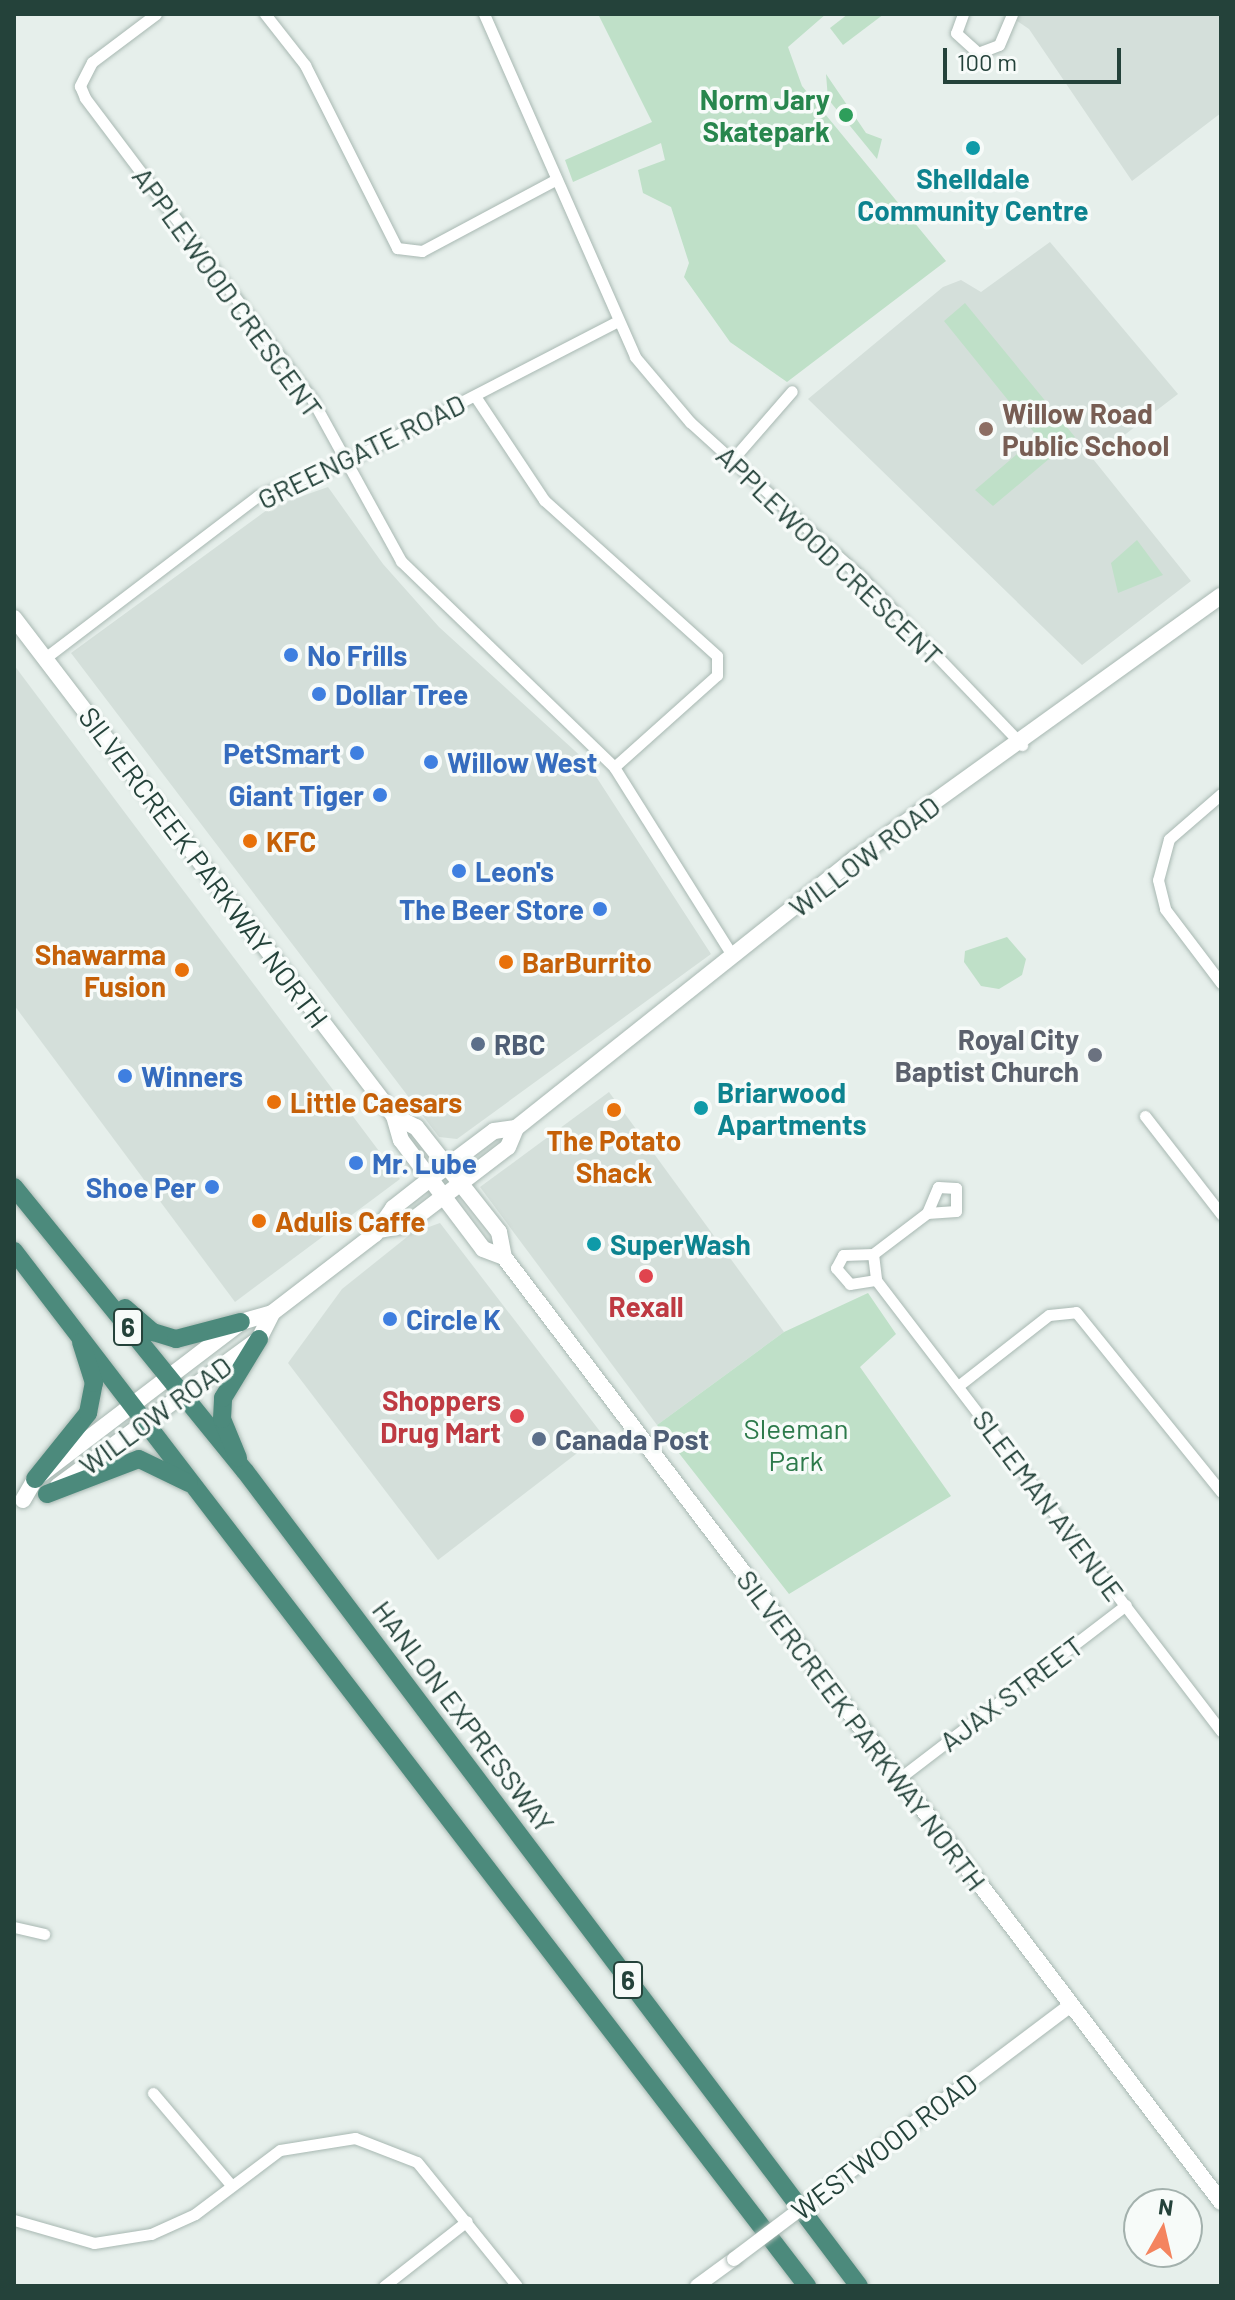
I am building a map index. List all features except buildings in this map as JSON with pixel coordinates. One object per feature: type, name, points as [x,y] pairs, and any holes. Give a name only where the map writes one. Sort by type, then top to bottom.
[{"type":"highway","name":"HANLON EXPRESSWAY","points":[[14,1187],[245,1471],[859,2286]]},
{"type":"highway","name":"6","points":[[14,1251],[149,1420],[807,2286]]},
{"type":"highway","points":[[86,1277],[153,1332],[176,1339],[241,1322]]},
{"type":"highway","points":[[41,1486],[93,1396],[76,1328]]},
{"type":"highway","points":[[245,1471],[222,1419],[223,1398],[259,1339]]},
{"type":"highway","points":[[41,1486],[139,1459],[173,1470],[205,1496]]},
{"type":"main road","name":"WILLOW ROAD","points":[[380,1230],[406,1225],[508,1147],[516,1128],[917,813],[1022,746],[1221,596]]},
{"type":"main road","name":"SILVERCREEK PARKWAY NORTH","points":[[14,618],[394,1116],[401,1140],[483,1249],[504,1257]]},
{"type":"main road","name":"SILVERCREEK PARKWAY NORTH","points":[[394,1116],[416,1127],[499,1232],[504,1257],[897,1780],[1221,2202]]},
{"type":"main road","name":"WILLOW ROAD","points":[[18,1504],[135,1402],[241,1322],[272,1313],[380,1230],[393,1208],[447,1166],[494,1131],[516,1128]]},
{"type":"main road","name":"WILLOW ROAD","points":[[41,1486],[149,1420],[259,1339],[272,1313]]},
{"type":"street","name":"APPLEWOOD CRESCENT","points":[[156,14],[92,62],[80,86],[313,401],[341,464],[401,561],[614,767],[733,957]]},
{"type":"street","points":[[265,14],[305,65],[397,248],[422,251],[555,180]]},
{"type":"street","name":"APPLEWOOD CRESCENT","points":[[484,14],[614,323],[661,392],[863,579],[1022,746]]},
{"type":"street","points":[[963,14],[956,33],[978,53],[999,45],[1012,14]]},
{"type":"street","name":"GREENGATE ROAD","points":[[45,658],[258,496],[341,464],[614,323]]},
{"type":"street","points":[[732,460],[792,391]]},
{"type":"street","points":[[475,396],[544,500],[717,656],[717,675],[614,767]]},
{"type":"street","points":[[1221,794],[1169,839],[1158,880],[1165,909],[1221,983]]},
{"type":"street","points":[[1145,1116],[1221,1214]]},
{"type":"street","points":[[873,1254],[876,1280],[850,1284],[836,1268],[843,1255],[873,1254],[927,1213]]},
{"type":"street","name":"SLEEMAN AVENUE","points":[[876,1280],[1221,1731]]},
{"type":"street","points":[[958,1386],[1049,1315],[1076,1312],[1221,1492]]},
{"type":"street","name":"AJAX STREET","points":[[897,1780],[1126,1605]]},
{"type":"street","points":[[14,1927],[44,1934]]},
{"type":"street","name":"WESTWOOD ROAD","points":[[697,2286],[1071,2005]]},
{"type":"street","points":[[153,2093],[231,2185]]},
{"type":"street","points":[[14,2220],[57,2236],[125,2239],[195,2214],[231,2185],[307,2141],[365,2140],[417,2162],[517,2286]]},
{"type":"street","points":[[384,2286],[467,2221]]},
{"type":"shaded area","points":[[1007,14],[1221,14],[1221,113],[1132,181],[1029,29]]},
{"type":"shaded area","name":"Willow Road Public School","points":[[1050,242],[1178,394],[1093,459],[1191,581],[1082,665],[808,399],[943,287],[961,280],[981,292]]},
{"type":"shaded area","points":[[328,487],[383,564],[439,627],[586,761],[711,954],[457,1139],[439,1137],[71,653],[271,507]]},
{"type":"shaded area","points":[[14,665],[400,1179],[235,1302],[14,1005]]},
{"type":"shaded area","points":[[609,1092],[784,1332],[657,1425],[480,1187]]},
{"type":"shaded area","points":[[440,1223],[602,1434],[438,1560],[288,1363],[342,1289],[412,1233]]},
{"type":"green space","points":[[598,14],[826,14],[788,47],[802,86],[946,261],[787,382],[730,342],[684,277],[689,263],[671,207],[643,193],[638,170],[665,160],[661,143],[573,182],[565,160],[652,122]]},
{"type":"green space","points":[[848,14],[884,14],[843,45],[830,28]]},
{"type":"green space","name":"Norm Jary Skatepark","points":[[826,74],[866,133],[882,139],[877,159],[828,99]]},
{"type":"green space","points":[[965,303],[1075,437],[993,506],[975,490],[1024,448],[1032,457],[1045,446],[944,321]]},
{"type":"green space","points":[[1137,540],[1163,575],[1118,593],[1111,563]]},
{"type":"green space","points":[[1007,937],[1026,959],[1022,975],[999,989],[981,986],[964,962],[965,951]]},
{"type":"green space","name":"Sleeman Park","points":[[868,1293],[896,1334],[860,1367],[951,1496],[789,1594],[657,1425],[784,1332]]},
{"type":"place","name":"Norm Jary Skatepark","points":[[846,115]]},
{"type":"place","name":"Shelldale Community Centre","points":[[973,148]]},
{"type":"place","name":"Willow Road Public School","points":[[986,429]]},
{"type":"place","name":"No Frills","points":[[291,655]]},
{"type":"place","name":"Dollar Tree","points":[[319,694]]},
{"type":"place","name":"PetSmart","points":[[357,753]]},
{"type":"place","name":"Willow West","points":[[431,762]]},
{"type":"place","name":"Giant Tiger","points":[[380,795]]},
{"type":"place","name":"KFC","points":[[250,841]]},
{"type":"place","name":"Leon's","points":[[459,871]]},
{"type":"place","name":"The Beer Store","points":[[600,909]]},
{"type":"place","name":"BarBurrito","points":[[506,962]]},
{"type":"place","name":"Shawarma Fusion","points":[[182,970]]},
{"type":"place","name":"RBC","points":[[478,1044]]},
{"type":"place","name":"Royal City Baptist Church","points":[[1095,1055]]},
{"type":"place","name":"Winners","points":[[125,1076]]},
{"type":"place","name":"Little Caesars","points":[[274,1102]]},
{"type":"place","name":"Briarwood Apartments","points":[[701,1108]]},
{"type":"place","name":"The Potato Shack","points":[[614,1110]]},
{"type":"place","name":"Mr. Lube","points":[[356,1163]]},
{"type":"place","name":"Shoe Per","points":[[212,1187]]},
{"type":"place","name":"Adulis Caffe","points":[[259,1221]]},
{"type":"place","name":"SuperWash","points":[[594,1244]]},
{"type":"place","name":"Rexall","points":[[646,1276]]},
{"type":"place","name":"Circle K","points":[[390,1319]]},
{"type":"place","name":"Shoppers Drug Mart","points":[[517,1416]]},
{"type":"place","name":"Canada Post","points":[[539,1439]]}]
